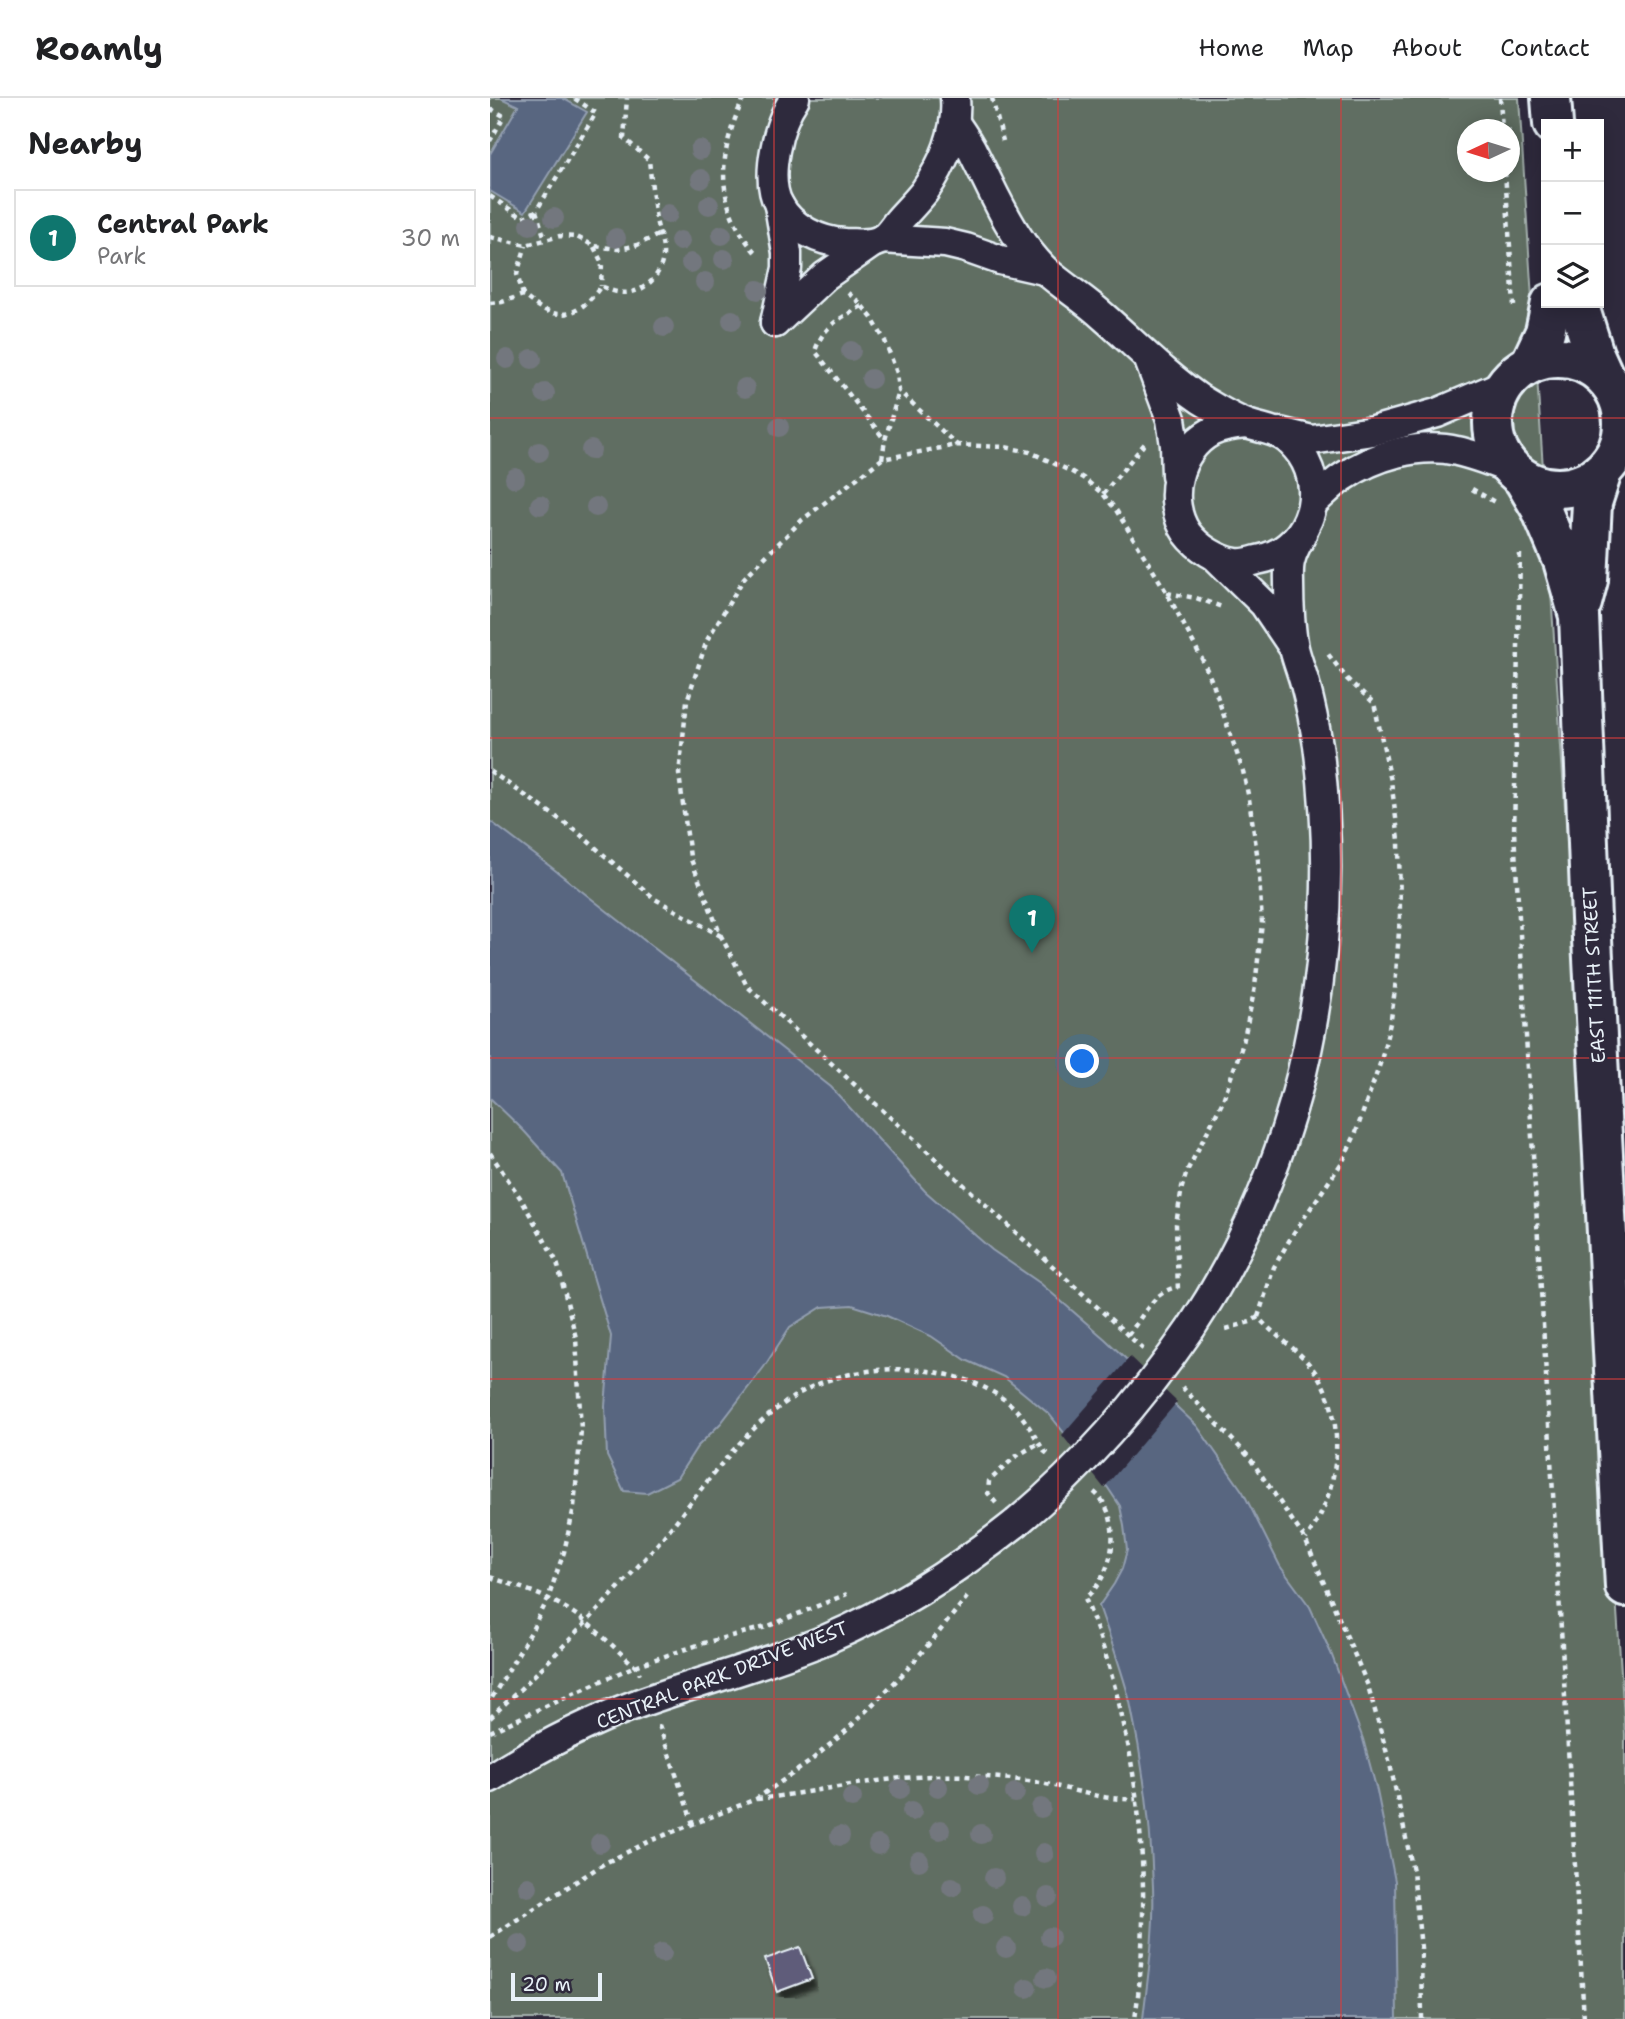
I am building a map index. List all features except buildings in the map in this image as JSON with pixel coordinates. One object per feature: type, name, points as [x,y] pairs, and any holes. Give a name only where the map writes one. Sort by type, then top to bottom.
[{"type":"main road","points":[[1551,98],[1553,119]]},
{"type":"main road","points":[[1550,308],[1545,332],[1495,404],[1493,427],[1497,447],[1507,466],[1543,488],[1564,489],[1584,484],[1615,457],[1623,436],[1624,415],[1617,393],[1594,354],[1580,308]]},
{"type":"main road","points":[[1518,374],[1541,359],[1563,357],[1585,363],[1614,385]]},
{"type":"main road","name":"EAST 111TH STREET","points":[[1579,616],[1588,580],[1592,503],[1615,457]]},
{"type":"main road","name":"EAST 111TH STREET","points":[[1519,475],[1541,509],[1563,561],[1579,616],[1591,919],[1625,1587]]},
{"type":"street","points":[[794,98],[778,135],[772,169],[787,253],[787,268],[775,323],[825,276],[877,241],[912,208],[940,166],[955,110]]},
{"type":"street","points":[[955,110],[1002,213],[1044,270],[1102,315],[1149,360],[1201,400],[1247,424],[1312,440],[1373,431],[1437,413],[1518,374]]},
{"type":"street","points":[[779,205],[803,230],[817,238],[838,243],[945,243],[1044,270]]},
{"type":"street","points":[[1149,360],[1171,419],[1175,445],[1176,503],[1187,533],[1216,557],[1239,563],[1266,559],[1284,550],[1309,515],[1343,477],[1381,458],[1406,451],[1455,450],[1519,475]]},
{"type":"street","points":[[1177,481],[1184,460],[1200,439],[1222,427],[1247,424]]},
{"type":"street","points":[[1275,431],[1293,444],[1306,463],[1310,474],[1309,515]]},
{"type":"street","name":"CENTRAL PARK DRIVE WEST","points":[[490,1778],[562,1738],[635,1705],[779,1658],[861,1623],[922,1590],[985,1547],[1008,1517],[1062,1483],[1105,1439],[1162,1370],[1191,1328],[1221,1279],[1269,1180],[1293,1109],[1313,1022],[1325,925],[1326,840],[1318,744],[1307,690],[1294,649],[1289,602],[1289,565],[1309,515]]},
{"type":"street","name":"CENTRAL PARK DRIVE WEST","points":[[1216,557],[1264,604],[1294,649]]},
{"type":"path","points":[[490,196],[523,218],[536,211],[596,113],[573,98]]},
{"type":"path","points":[[601,286],[615,292],[630,292],[645,286],[657,275],[663,258],[649,160],[624,138],[627,98]]},
{"type":"path","points":[[992,98],[1007,152]]},
{"type":"path","points":[[1500,98],[1501,119]]},
{"type":"path","points":[[490,111],[504,116],[490,141]]},
{"type":"path","points":[[1506,182],[1514,315]]},
{"type":"path","points":[[536,211],[545,239]]},
{"type":"path","points":[[490,237],[526,245],[560,236],[577,237],[594,246],[618,249],[628,248],[660,234]]},
{"type":"path","points":[[526,245],[517,274],[523,295],[537,307],[552,313],[569,314],[591,301],[601,286],[602,263],[594,246]]},
{"type":"path","points":[[490,303],[523,295]]},
{"type":"path","points":[[862,306],[836,320],[820,336],[815,351],[885,440]]},
{"type":"path","points":[[882,459],[899,391]]},
{"type":"path","points":[[1103,494],[1152,435]]},
{"type":"path","points":[[1178,1287],[1155,1299],[1128,1335],[747,986],[721,936],[690,857],[679,774],[687,701],[707,640],[744,578],[802,520],[882,459],[957,445],[1006,447],[1030,452],[1070,471],[1103,494],[1116,510],[1167,593],[1213,684],[1249,799],[1258,860],[1262,923],[1255,987],[1243,1043],[1222,1103],[1187,1171],[1178,1204],[1176,1224],[1178,1287],[1178,1302]]},
{"type":"path","points":[[1466,485],[1497,504],[1503,516]]},
{"type":"path","points":[[1519,552],[1514,832],[1584,2019]]},
{"type":"path","points":[[1167,593],[1232,609]]},
{"type":"path","points":[[1219,1334],[1258,1317],[1274,1267],[1343,1161],[1355,1135],[1389,1030],[1400,916],[1399,840],[1391,781],[1374,703],[1347,679],[1327,653],[1323,643]]},
{"type":"path","points":[[490,771],[575,830],[655,899],[721,936]]},
{"type":"path","points":[[490,1153],[521,1199],[557,1262],[576,1338],[581,1430],[574,1507],[564,1552],[548,1599],[490,1702]]},
{"type":"path","points":[[1258,1317],[1312,1367],[1320,1378],[1330,1403],[1337,1444],[1332,1481],[1322,1515],[1305,1539]]},
{"type":"path","points":[[490,1718],[587,1623],[654,1548],[753,1429],[810,1387],[868,1372],[928,1370],[955,1376],[987,1389],[1009,1403],[1021,1415],[1044,1451]]},
{"type":"path","points":[[1199,1403],[1249,1457],[1305,1539],[1368,1686],[1390,1764],[1413,1871],[1421,1948],[1422,2019]]},
{"type":"path","points":[[1008,1517],[988,1493],[989,1481],[1015,1457],[1039,1443]]},
{"type":"path","points":[[1098,1495],[1111,1525],[1112,1555],[1101,1581],[1086,1598],[1103,1644],[1118,1700],[1136,1798],[1143,1878],[1143,1914],[1142,1956],[1135,2019]]},
{"type":"path","points":[[490,1937],[615,1858],[657,1838],[756,1799],[808,1763],[876,1702],[935,1637],[972,1590]]},
{"type":"path","points":[[490,1732],[635,1666],[704,1643],[766,1627],[849,1594]]},
{"type":"path","points":[[756,1799],[883,1780],[950,1776],[1013,1779],[1111,1798],[1136,1798]]},
{"type":"green space","points":[[490,98],[1519,98],[1625,1734],[1625,2019],[490,2019]]},
{"type":"water","points":[[501,98],[562,98],[587,112],[525,212],[490,191],[490,154],[518,106]]},
{"type":"water","points":[[490,821],[831,1087],[925,1191],[992,1250],[1040,1283],[1105,1339],[1197,1426],[1243,1492],[1280,1566],[1310,1607],[1331,1653],[1363,1739],[1377,1791],[1395,1881],[1397,2019],[1143,2019],[1153,1920],[1148,1817],[1130,1702],[1099,1606],[1122,1569],[1127,1550],[1120,1506],[1049,1414],[1004,1377],[966,1360],[931,1336],[887,1316],[852,1305],[822,1307],[790,1327],[764,1367],[721,1423],[697,1447],[677,1478],[647,1493],[624,1491],[607,1456],[605,1406],[611,1336],[562,1173],[490,1098]]},
{"type":"pier","points":[[1130,1357],[1177,1402],[1104,1488],[1062,1435]]},
{"type":"place","name":"Central Park","points":[[1032,953]]}]
